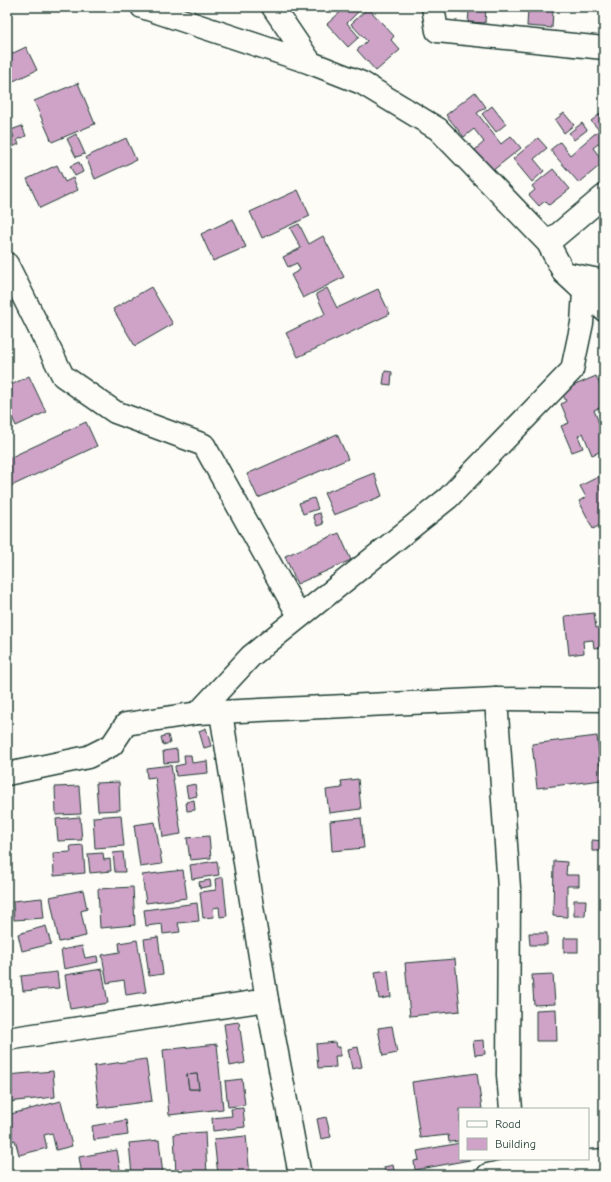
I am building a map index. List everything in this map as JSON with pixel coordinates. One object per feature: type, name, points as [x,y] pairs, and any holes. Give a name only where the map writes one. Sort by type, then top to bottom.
[{"type":"street","points":[[142,7],[311,63],[362,82],[438,129],[548,243],[564,273],[604,310]]},
{"type":"street","points":[[273,7],[311,63]]},
{"type":"street","points":[[433,7],[437,32],[604,48]]},
{"type":"street","points":[[548,243],[604,196]]},
{"type":"street","points":[[7,264],[63,376],[115,412],[204,445],[299,616]]},
{"type":"street","points":[[564,273],[604,281]]},
{"type":"street","points":[[198,714],[251,656],[448,498],[572,370],[582,324],[584,292]]},
{"type":"street","points":[[7,774],[88,757],[112,745],[126,724],[198,714],[496,699],[604,700]]},
{"type":"street","points":[[496,699],[509,888],[508,1075],[511,1108]]},
{"type":"street","points":[[221,713],[267,1000],[300,1175]]},
{"type":"street","points":[[7,1039],[267,1000]]},
{"type":"street","points":[[488,1175],[521,1163],[604,1160]]},
{"type":"building","points":[[346,7],[355,7],[359,11],[347,23],[359,37],[348,47],[327,24]]},
{"type":"building","points":[[461,7],[486,7],[485,23],[468,22],[469,12],[461,12]]},
{"type":"building","points":[[368,8],[394,36],[391,40],[400,50],[376,71],[357,50],[367,41],[351,24]]},
{"type":"building","points":[[528,8],[553,10],[552,28],[527,26]]},
{"type":"building","points":[[26,47],[37,70],[7,84],[7,56]]},
{"type":"building","points":[[78,83],[95,124],[52,142],[34,101]]},
{"type":"building","points":[[475,92],[486,107],[477,113],[501,144],[511,136],[521,148],[492,171],[475,150],[484,142],[474,129],[464,137],[446,115]]},
{"type":"building","points":[[492,106],[506,124],[496,132],[482,114]]},
{"type":"building","points":[[604,111],[604,139],[593,148],[604,162],[579,183],[550,150],[560,142],[570,155],[599,130],[591,121]]},
{"type":"building","points":[[564,113],[574,125],[564,133],[555,120]]},
{"type":"building","points":[[582,123],[587,130],[574,140],[569,133]]},
{"type":"building","points":[[22,126],[26,136],[17,140],[19,144],[8,149],[7,140],[14,137],[11,130]]},
{"type":"building","points":[[76,134],[85,154],[76,157],[67,139]]},
{"type":"building","points":[[126,138],[136,160],[95,179],[86,157]]},
{"type":"building","points":[[538,138],[547,148],[534,159],[544,171],[532,182],[513,159]]},
{"type":"building","points":[[79,162],[83,172],[75,176],[70,166]]},
{"type":"building","points":[[57,165],[65,182],[73,178],[78,190],[40,208],[27,179]]},
{"type":"building","points":[[553,169],[570,189],[549,205],[545,201],[539,206],[529,195],[535,190],[532,186]]},
{"type":"building","points":[[298,190],[310,216],[262,238],[250,212]]},
{"type":"building","points":[[233,219],[246,247],[213,261],[201,234]]},
{"type":"building","points":[[299,224],[309,244],[323,236],[344,277],[303,298],[291,275],[300,270],[297,263],[288,267],[283,257],[301,248],[290,228]]},
{"type":"building","points":[[151,287],[173,324],[135,346],[113,309]]},
{"type":"building","points":[[327,288],[337,308],[378,289],[390,314],[298,357],[286,333],[325,314],[316,294]]},
{"type":"building","points":[[7,333],[11,341],[7,343]]},
{"type":"building","points":[[385,371],[392,372],[391,385],[383,384]]},
{"type":"building","points":[[29,376],[46,412],[16,426],[7,406],[7,387]]},
{"type":"building","points":[[596,376],[604,394],[604,406],[594,410],[599,423],[604,422],[604,450],[592,455],[583,433],[578,436],[583,448],[572,452],[561,426],[569,423],[561,404],[566,401],[561,391]]},
{"type":"building","points":[[86,422],[97,446],[7,488],[7,459]]},
{"type":"building","points":[[337,434],[348,459],[258,498],[247,474]]},
{"type":"building","points":[[374,473],[382,496],[334,515],[324,493]]},
{"type":"building","points":[[604,474],[604,523],[593,529],[579,501],[586,497],[580,486]]},
{"type":"building","points":[[314,498],[318,509],[303,514],[299,503]]},
{"type":"building","points":[[320,513],[323,524],[317,526],[313,515]]},
{"type":"building","points":[[339,533],[351,560],[297,584],[285,556]]},
{"type":"building","points":[[594,613],[596,628],[604,627],[604,647],[594,648],[593,640],[583,641],[584,653],[569,655],[565,616]]},
{"type":"building","points":[[206,728],[211,746],[204,748],[199,731]]},
{"type":"building","points":[[168,735],[170,743],[163,745],[161,737]]},
{"type":"building","points":[[597,736],[602,780],[537,788],[532,744]]},
{"type":"building","points":[[177,749],[178,762],[164,763],[163,751]]},
{"type":"building","points":[[184,755],[191,755],[192,763],[207,761],[208,773],[176,776],[175,766],[185,764]]},
{"type":"building","points":[[171,765],[181,834],[163,837],[155,777],[147,778],[146,768]]},
{"type":"building","points":[[358,779],[361,809],[329,813],[326,790],[342,788],[341,781]]},
{"type":"building","points":[[119,782],[120,810],[98,811],[96,783]]},
{"type":"building","points":[[195,784],[197,796],[188,798],[186,786]]},
{"type":"building","points":[[79,786],[81,814],[56,815],[55,787]]},
{"type":"building","points":[[194,800],[195,810],[187,811],[186,802]]},
{"type":"building","points":[[121,815],[124,846],[95,848],[93,817]]},
{"type":"building","points":[[80,817],[82,840],[58,841],[56,819]]},
{"type":"building","points":[[361,818],[364,848],[332,851],[330,821]]},
{"type":"building","points":[[155,822],[162,864],[140,867],[134,825]]},
{"type":"building","points":[[209,836],[211,858],[190,860],[187,838]]},
{"type":"building","points":[[592,840],[604,841],[604,851],[592,851]]},
{"type":"building","points":[[83,845],[85,873],[54,876],[53,853],[71,852],[70,846]]},
{"type":"building","points":[[123,852],[125,872],[115,872],[113,853]]},
{"type":"building","points":[[103,853],[104,860],[110,859],[111,871],[90,873],[88,854]]},
{"type":"building","points":[[217,861],[219,875],[192,879],[190,865]]},
{"type":"building","points":[[554,861],[567,862],[566,875],[579,875],[579,886],[567,886],[567,917],[553,916]]},
{"type":"building","points":[[183,870],[187,898],[146,903],[142,875]]},
{"type":"building","points":[[223,877],[227,916],[220,917],[219,907],[213,908],[214,917],[203,918],[200,892],[216,890],[215,879]]},
{"type":"building","points":[[210,880],[211,886],[200,888],[199,882]]},
{"type":"building","points":[[133,887],[135,925],[100,928],[98,889]]},
{"type":"building","points":[[83,890],[87,909],[81,911],[86,936],[59,942],[50,897]]},
{"type":"building","points":[[42,898],[44,918],[14,920],[13,901]]},
{"type":"building","points":[[574,900],[586,900],[585,916],[574,916]]},
{"type":"building","points":[[197,903],[199,921],[178,923],[180,932],[163,934],[162,924],[146,926],[144,910]]},
{"type":"building","points":[[46,926],[51,944],[22,951],[18,934]]},
{"type":"building","points":[[529,933],[547,933],[547,945],[530,945]]},
{"type":"building","points":[[158,937],[163,974],[149,976],[144,939]]},
{"type":"building","points":[[564,938],[578,938],[578,952],[564,952]]},
{"type":"building","points":[[137,940],[146,992],[126,995],[124,980],[107,983],[102,955],[120,952],[119,943]]},
{"type":"building","points":[[7,944],[10,970],[7,970]]},
{"type":"building","points":[[82,946],[85,958],[97,956],[98,962],[64,969],[61,950]]},
{"type":"building","points":[[455,959],[460,1011],[410,1016],[405,963]]},
{"type":"building","points":[[102,969],[108,1003],[70,1009],[65,975]]},
{"type":"building","points":[[388,970],[391,997],[379,999],[375,972]]},
{"type":"building","points":[[57,972],[59,988],[23,991],[21,976]]},
{"type":"building","points":[[553,974],[555,1004],[534,1005],[532,975]]},
{"type":"building","points":[[556,1009],[557,1041],[536,1041],[536,1010]]},
{"type":"building","points":[[239,1022],[245,1063],[230,1066],[224,1024]]},
{"type":"building","points":[[392,1026],[397,1053],[383,1056],[378,1028]]},
{"type":"building","points":[[484,1040],[485,1054],[475,1055],[473,1041]]},
{"type":"building","points":[[335,1042],[336,1047],[340,1047],[340,1056],[335,1056],[336,1067],[318,1068],[316,1044]]},
{"type":"building","points":[[217,1044],[223,1109],[169,1115],[163,1050]],"holes":[[[197,1074],[199,1089],[189,1089],[187,1075]]]},
{"type":"building","points":[[358,1047],[362,1067],[352,1069],[348,1049]]},
{"type":"building","points":[[146,1059],[152,1101],[99,1108],[94,1066]]},
{"type":"building","points":[[53,1071],[55,1097],[7,1102],[7,1075]]},
{"type":"building","points":[[477,1073],[482,1108],[459,1108],[459,1141],[449,1142],[448,1135],[420,1138],[412,1082]]},
{"type":"building","points":[[197,1074],[199,1089],[189,1089],[187,1075]]},
{"type":"building","points":[[242,1079],[245,1105],[228,1107],[225,1081]]},
{"type":"building","points":[[61,1101],[72,1146],[56,1150],[52,1133],[44,1135],[47,1148],[19,1155],[15,1140],[7,1143],[7,1115]]},
{"type":"building","points":[[243,1108],[245,1127],[213,1131],[212,1118],[232,1116],[231,1109]]},
{"type":"building","points":[[326,1117],[331,1137],[321,1139],[317,1119]]},
{"type":"building","points":[[126,1120],[128,1135],[94,1140],[92,1126]]},
{"type":"building","points":[[205,1132],[207,1175],[176,1175],[174,1134]]},
{"type":"building","points":[[246,1136],[250,1175],[218,1175],[214,1139]]},
{"type":"building","points":[[159,1140],[163,1175],[132,1175],[129,1143]]},
{"type":"building","points":[[459,1143],[459,1160],[470,1160],[415,1170],[414,1161],[419,1160],[417,1151]]},
{"type":"building","points":[[7,1144],[10,1155],[7,1156]]},
{"type":"building","points":[[117,1150],[121,1175],[82,1175],[79,1157]]},
{"type":"building","points":[[393,1165],[395,1175],[386,1175],[384,1167]]}]
